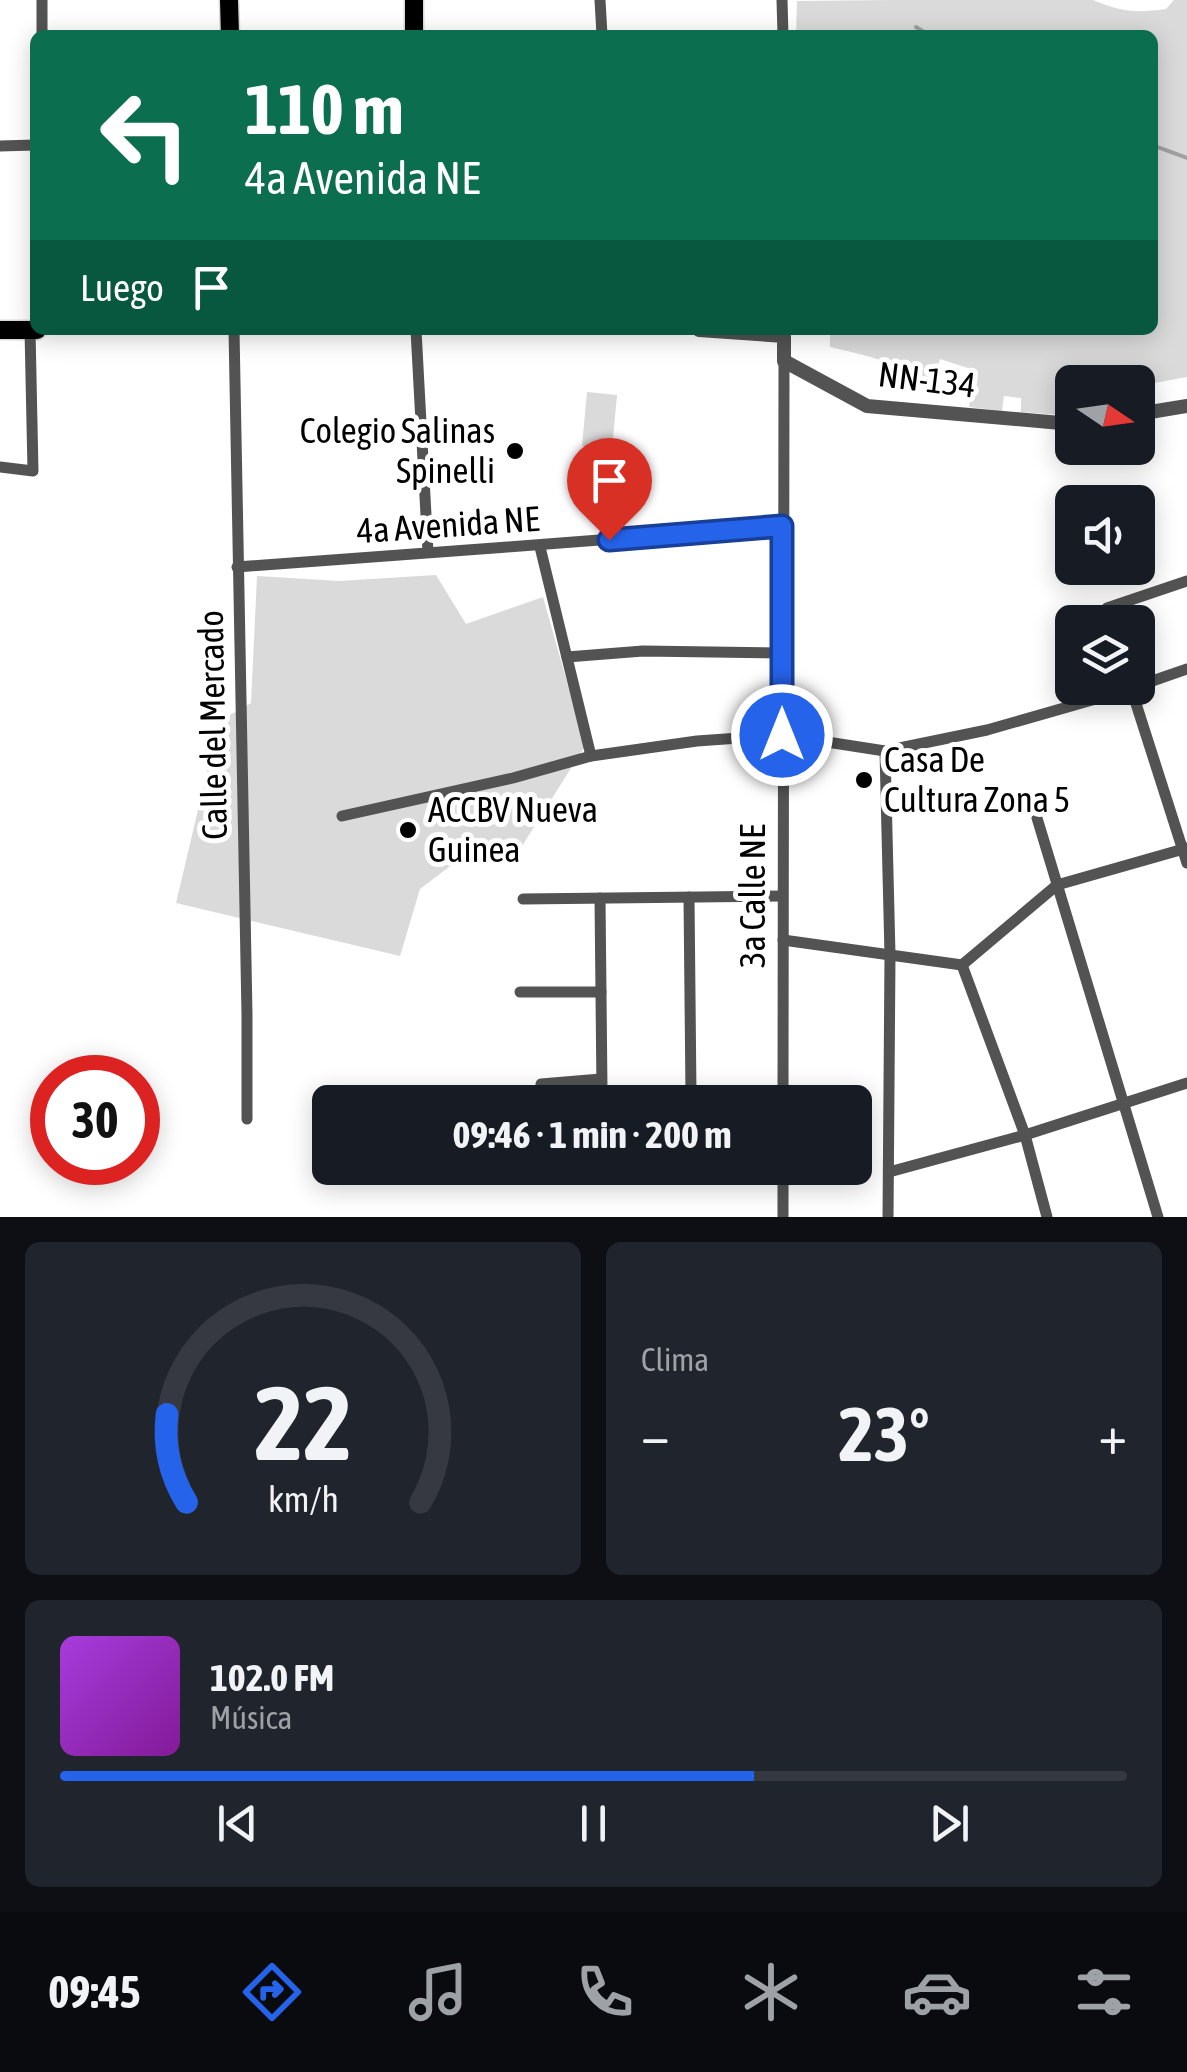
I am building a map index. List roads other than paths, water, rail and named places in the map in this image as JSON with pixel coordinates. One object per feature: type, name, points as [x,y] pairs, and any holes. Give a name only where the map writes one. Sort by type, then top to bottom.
[{"type":"highway","points":[[229,0],[230,30]]},
{"type":"highway","points":[[414,0],[414,30]]},
{"type":"highway","points":[[0,330],[30,330]]},
{"type":"street","points":[[42,0],[42,30]]},
{"type":"street","points":[[600,0],[602,30]]},
{"type":"street","points":[[782,0],[783,30]]},
{"type":"street","points":[[0,146],[30,145]]},
{"type":"street","points":[[0,467],[33,471],[33,335]]},
{"type":"street","name":"Calle del Mercado","points":[[234,335],[248,1119]]},
{"type":"street","points":[[416,335],[428,552]]},
{"type":"street","name":"3a Calle NE","points":[[783,1085],[784,335]]},
{"type":"street","name":"NN-134","points":[[784,361],[867,406],[1055,423]]},
{"type":"street","points":[[1155,411],[1187,406]]},
{"type":"street","name":"4a Avenida NE","points":[[237,567],[782,526]]},
{"type":"street","points":[[540,546],[592,756]]},
{"type":"street","points":[[1117,605],[1187,581]]},
{"type":"street","points":[[567,657],[643,651],[782,653]]},
{"type":"street","points":[[1155,680],[1187,670]]},
{"type":"street","points":[[342,816],[592,756],[697,741],[782,735],[885,751],[987,730],[1072,705]]},
{"type":"street","points":[[1140,705],[1187,864]]},
{"type":"street","points":[[885,751],[890,954],[888,1217]]},
{"type":"street","points":[[1036,818],[1158,1217]]},
{"type":"street","points":[[783,940],[962,965],[1057,885],[1185,848]]},
{"type":"street","points":[[524,899],[782,896]]},
{"type":"street","points":[[689,897],[690,1085]]},
{"type":"street","points":[[600,898],[601,1085]]},
{"type":"street","points":[[962,965],[1026,1135],[1047,1217]]},
{"type":"street","points":[[520,992],[601,992]]},
{"type":"street","points":[[541,1084],[600,1079]]},
{"type":"street","points":[[889,1172],[1026,1135],[1187,1082]]},
{"type":"street","points":[[783,1185],[783,1217]]},
{"type":"waterway","points":[[916,27],[921,30]]},
{"type":"waterway","points":[[1158,147],[1187,158]]},
{"type":"place","name":"Colegio Salinas Spinelli","points":[[515,451]]},
{"type":"place","name":"Casa De Cultura Zona 5","points":[[864,780]]},
{"type":"place","name":"ACCBV Nueva Guinea","points":[[408,830]]}]
